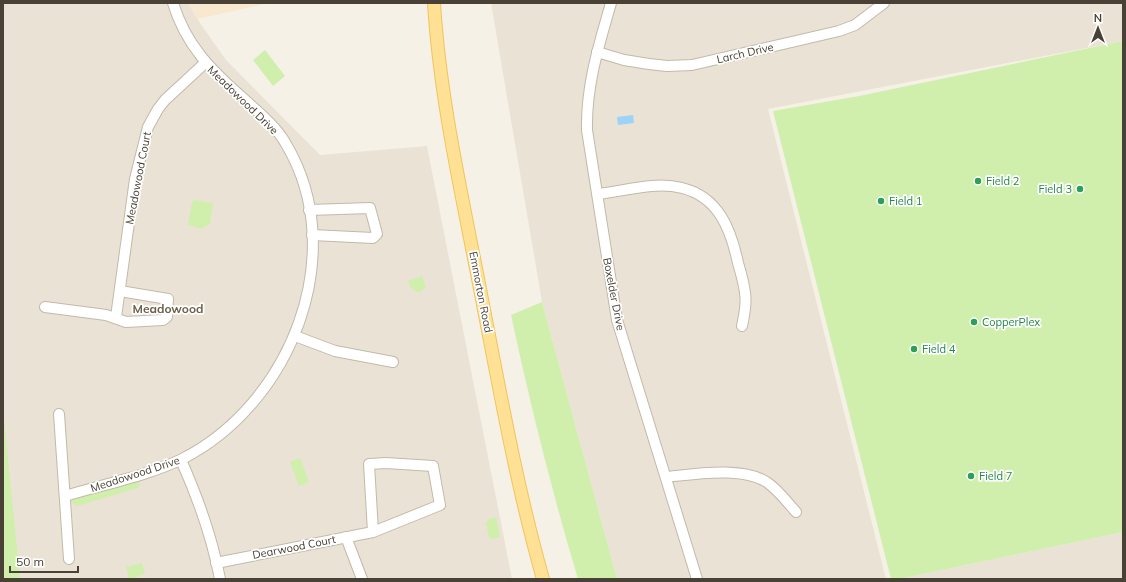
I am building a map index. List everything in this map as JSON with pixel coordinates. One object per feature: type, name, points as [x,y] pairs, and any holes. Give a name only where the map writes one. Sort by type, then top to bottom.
[{"type":"main road","name":"Emmorton Road","points":[[434,3],[438,58],[451,141],[514,459],[527,518],[543,579]]},
{"type":"street","name":"Meadowood Drive","points":[[65,496],[151,471],[181,460],[212,441],[253,404],[279,367],[295,336],[309,291],[312,236],[309,210],[297,165],[279,134],[205,63],[183,30],[173,3]]},
{"type":"street","name":"Boxelder Drive","points":[[611,3],[592,72],[587,112],[588,130],[618,320],[697,579]]},
{"type":"street","name":"Larch Drive","points":[[597,52],[624,60],[649,64],[668,66],[692,65],[839,31],[854,25],[884,3]]},
{"type":"street","name":"Meadowood Court","points":[[116,318],[135,179],[148,127],[155,113],[165,100],[205,63]]},
{"type":"street","points":[[598,194],[665,186],[682,188],[696,193],[708,201],[720,214],[733,239],[746,294],[742,326]]},
{"type":"street","points":[[309,210],[370,208],[377,234],[373,238],[312,236]]},
{"type":"street","points":[[45,306],[116,318],[126,322],[164,320],[167,317],[168,299],[120,291]]},
{"type":"street","points":[[295,336],[335,351],[393,362]]},
{"type":"street","points":[[59,414],[69,559]]},
{"type":"street","points":[[181,460],[199,500],[220,579]]},
{"type":"street","name":"Dearwood Court","points":[[216,563],[372,532],[440,505],[433,466],[386,463],[369,464],[372,532]]},
{"type":"street","points":[[666,476],[729,473],[755,477],[768,483],[796,512]]},
{"type":"street","points":[[346,537],[362,579]]},
{"type":"shaded area","points":[[3,3],[188,3],[226,60],[320,155],[427,146],[512,579],[6,579],[3,485]]},
{"type":"shaded area","points":[[188,3],[270,3],[198,19]]},
{"type":"shaded area","points":[[491,3],[1123,3],[1123,41],[768,109],[886,579],[617,579],[542,302]]},
{"type":"shaded area","points":[[1123,532],[1123,579],[899,579]]},
{"type":"green space","name":"CopperPlex","points":[[1123,41],[1123,532],[899,579],[891,579],[773,111],[859,96]]},
{"type":"green space","points":[[265,50],[285,76],[273,86],[253,60]]},
{"type":"green space","points":[[194,200],[213,203],[210,224],[201,229],[188,225],[192,202]]},
{"type":"green space","points":[[422,276],[426,287],[420,292],[417,292],[410,287],[408,281]]},
{"type":"green space","points":[[542,302],[617,579],[578,579],[550,481],[511,315]]},
{"type":"green space","points":[[3,410],[20,579],[3,579]]},
{"type":"green space","points":[[300,458],[309,482],[299,486],[290,462]]},
{"type":"green space","points":[[135,481],[140,483],[138,488],[77,506],[71,502],[74,499]]},
{"type":"green space","points":[[496,517],[500,537],[491,539],[489,537],[486,523],[489,519]]},
{"type":"green space","points":[[142,563],[145,573],[133,579],[129,579],[126,567]]},
{"type":"water","points":[[633,115],[634,123],[618,125],[617,117]]},
{"type":"place","name":"Field 2","points":[[978,181]]},
{"type":"place","name":"Field 3","points":[[1080,189]]},
{"type":"place","name":"Field 1","points":[[881,201]]},
{"type":"place","name":"CopperPlex","points":[[974,322]]},
{"type":"place","name":"Field 4","points":[[914,349]]},
{"type":"place","name":"Field 7","points":[[971,476]]},
{"type":"district","name":"Meadowood","points":[[168,308]]}]
